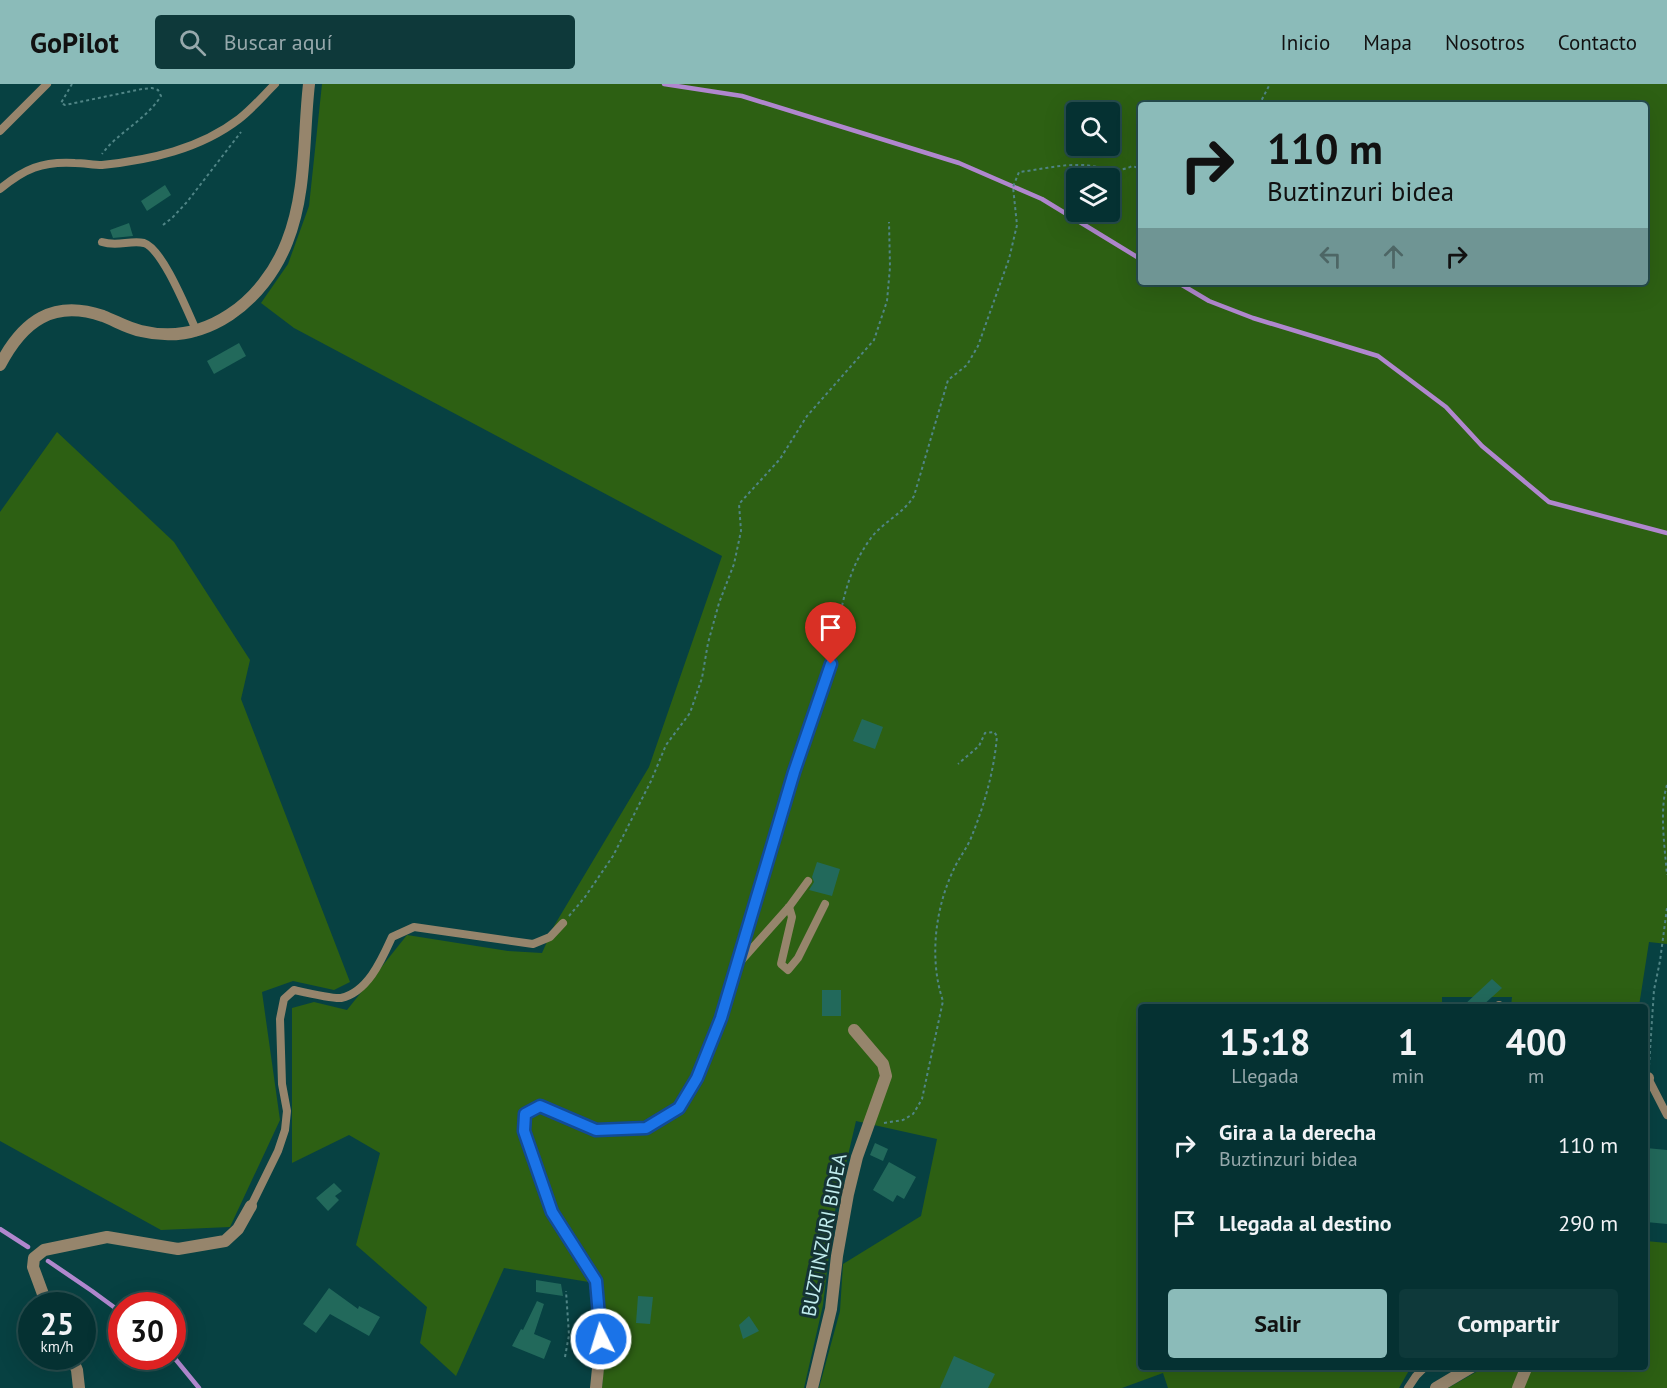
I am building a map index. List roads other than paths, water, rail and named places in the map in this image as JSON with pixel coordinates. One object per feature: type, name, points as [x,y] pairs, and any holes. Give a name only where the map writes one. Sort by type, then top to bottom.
[{"type":"street","points":[[0,365],[11,347],[31,324],[50,312],[73,309],[103,316],[143,332],[159,334],[197,332],[226,318],[256,293],[271,275],[287,243],[294,222],[306,133],[309,84]]},
{"type":"street","points":[[596,1388],[601,1339],[596,1281],[552,1212],[524,1131],[525,1114],[540,1106],[596,1130],[646,1128],[679,1108],[701,1068],[721,1018],[794,772],[831,664]]},
{"type":"street","name":"BUZTINZURI BIDEA","points":[[812,1388],[831,1309],[837,1256],[848,1194],[857,1157],[886,1076],[883,1064],[854,1030]]},
{"type":"street","points":[[42,1292],[33,1268],[33,1258],[44,1250],[107,1237],[178,1249],[197,1247],[225,1241],[238,1229],[251,1206]]},
{"type":"street","points":[[77,1370],[80,1388]]},
{"type":"street","points":[[1436,1388],[1466,1370]]},
{"type":"street","points":[[1518,1388],[1525,1370]]},
{"type":"lane","points":[[0,131],[47,84]]},
{"type":"lane","points":[[0,189],[23,171],[36,166],[73,162],[98,165],[139,160],[198,143],[221,132],[275,84]]},
{"type":"lane","points":[[102,242],[111,245],[144,244],[153,248],[165,266],[197,332]]},
{"type":"lane","points":[[736,965],[789,907],[807,881]]},
{"type":"lane","points":[[789,907],[792,917],[781,964],[788,970],[798,958],[825,904]]},
{"type":"lane","points":[[251,1206],[278,1151],[285,1130],[287,1111],[282,1084],[280,1019],[284,999],[294,990],[340,998],[358,989],[377,967],[392,937],[414,927],[533,944],[550,937],[563,923]]},
{"type":"lane","points":[[1648,1083],[1667,1114]]},
{"type":"lane","points":[[1408,1388],[1422,1370]]},
{"type":"waterway","points":[[664,84],[742,96],[959,163],[1042,199],[1138,258]]},
{"type":"waterway","points":[[1182,285],[1209,301],[1253,318],[1378,356],[1446,407],[1482,446],[1549,502],[1667,533]]},
{"type":"waterway","points":[[0,1229],[28,1247]]},
{"type":"waterway","points":[[48,1261],[108,1303]]},
{"type":"waterway","points":[[184,1370],[199,1388]]}]
